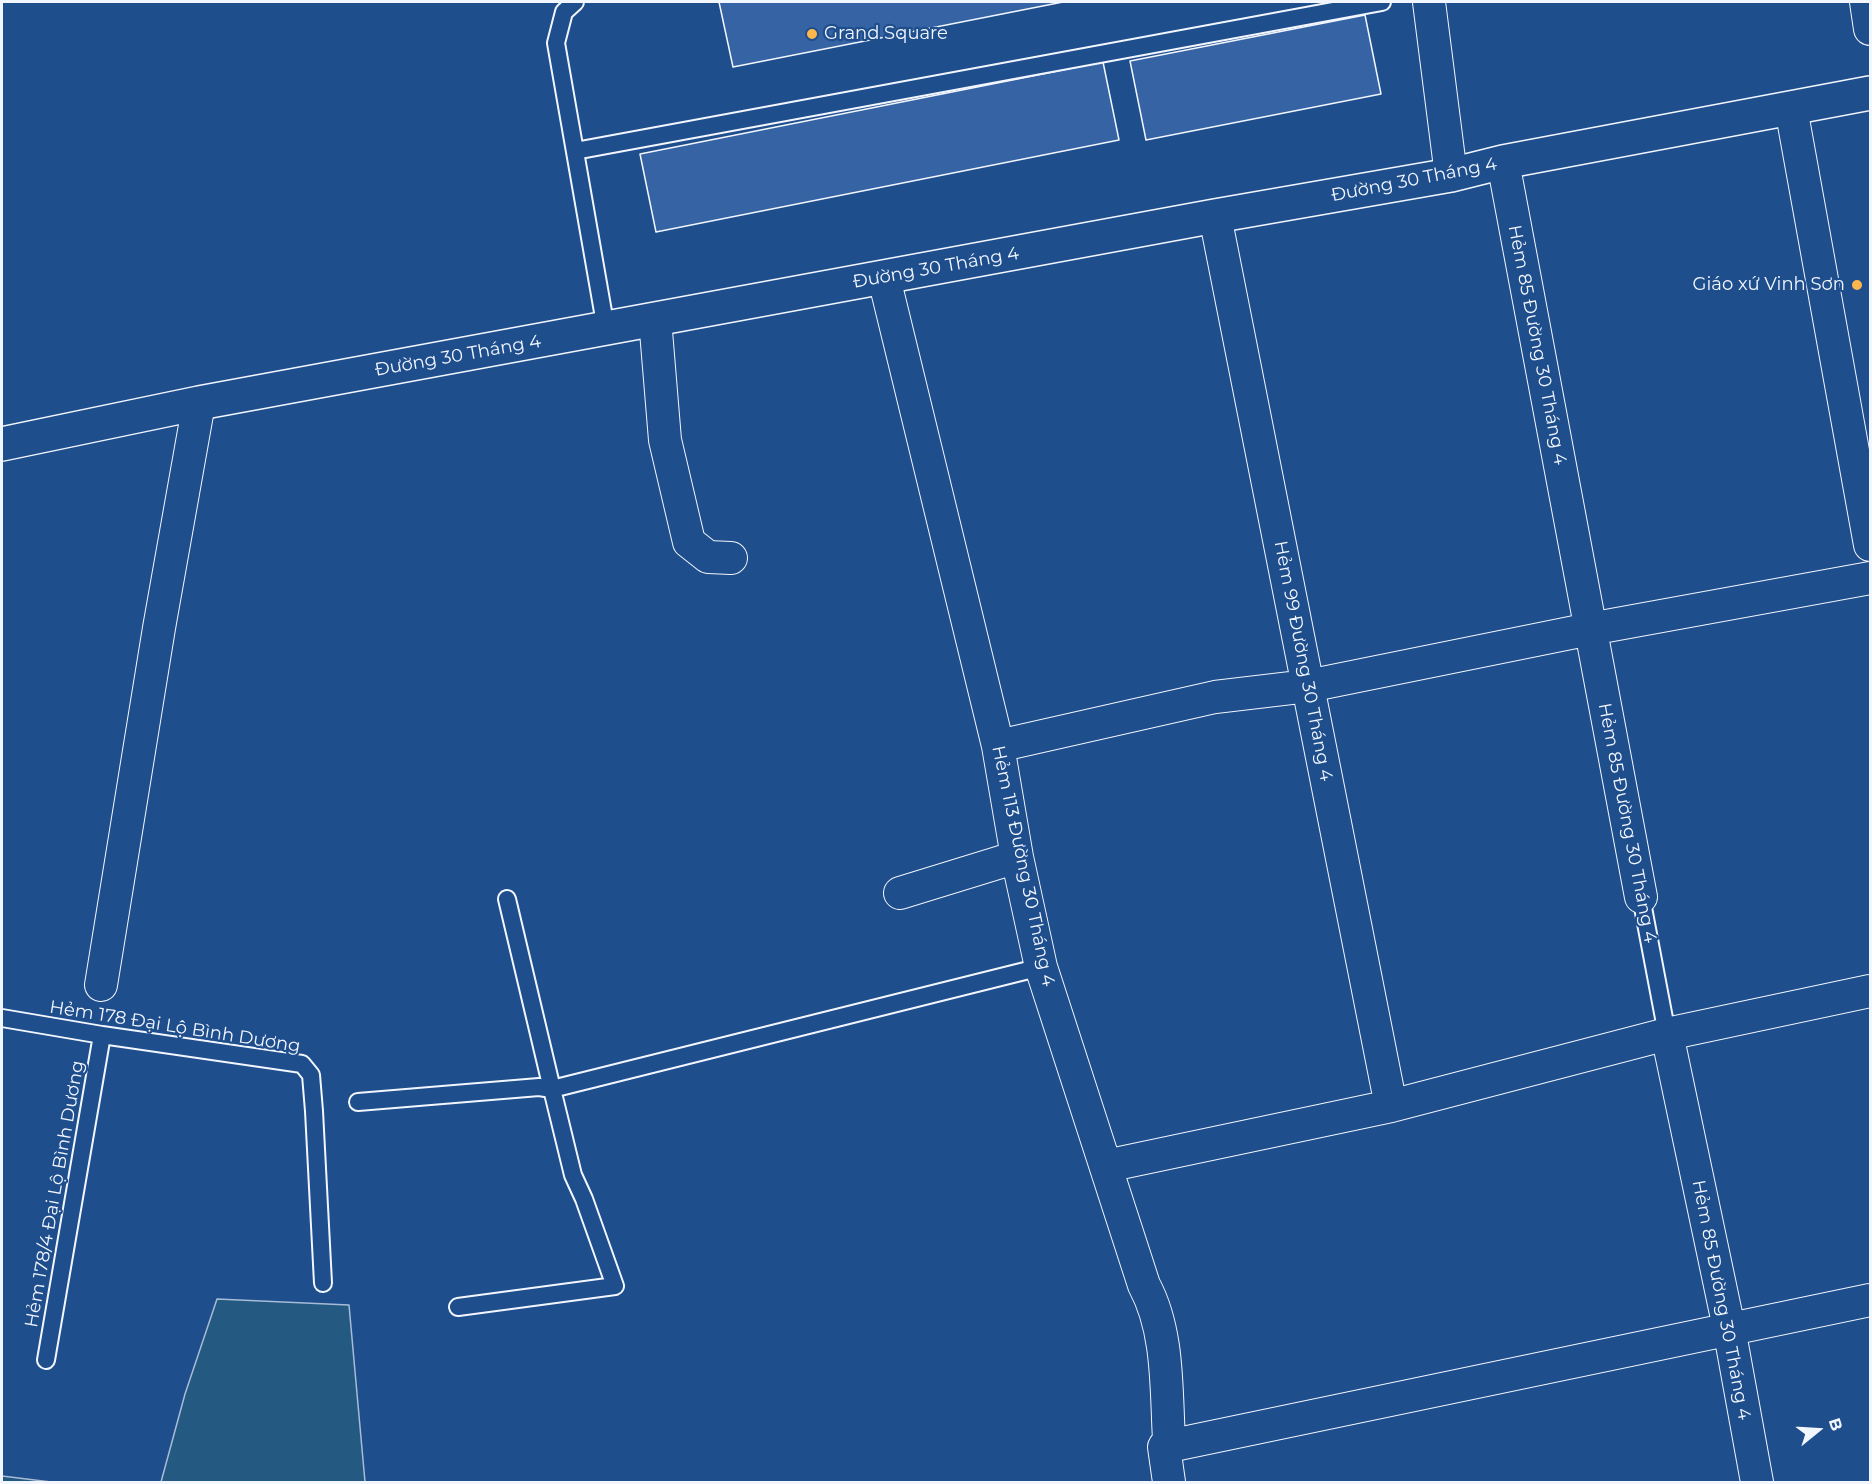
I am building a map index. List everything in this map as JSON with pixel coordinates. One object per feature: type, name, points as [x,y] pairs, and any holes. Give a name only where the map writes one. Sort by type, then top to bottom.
[{"type":"main road","name":"Đường 30 Tháng 4","points":[[2,444],[199,403],[1215,216],[1451,175],[1503,162],[1870,93]]},
{"type":"street","points":[[1429,2],[1451,175]]},
{"type":"street","points":[[1866,2],[1870,29]]},
{"type":"street","points":[[1791,108],[1870,545]]},
{"type":"street","name":"Hẻm 85 Đường 30 Tháng 4","points":[[1503,162],[1641,897]]},
{"type":"street","name":"Hẻm 99 Đường 30 Tháng 4","points":[[1215,216],[1391,1106]]},
{"type":"street","name":"Hẻm 113 Đường 30 Tháng 4","points":[[884,278],[998,746],[1017,857],[1041,967],[1144,1285],[1153,1302],[1158,1323],[1164,1354],[1169,1440],[1164,1447],[1169,1482]]},
{"type":"street","points":[[655,320],[665,440],[689,542],[708,557],[731,558]]},
{"type":"street","points":[[101,985],[159,628],[199,403]]},
{"type":"street","points":[[998,746],[1215,697],[1308,686],[1590,629],[1870,578]]},
{"type":"street","points":[[900,893],[1017,857]]},
{"type":"street","points":[[1106,1166],[1391,1106],[1667,1034],[1870,991]]},
{"type":"street","name":"Hẻm 85 Đường 30 Tháng 4","points":[[1667,1034],[1729,1328],[1757,1482]]},
{"type":"street","points":[[1164,1447],[1870,1300]]},
{"type":"lane","points":[[575,2],[564,12],[556,42],[606,329]]},
{"type":"lane","points":[[575,151],[1382,2]]},
{"type":"lane","name":"Hẻm 85 Đường 30 Tháng 4","points":[[1641,897],[1667,1034]]},
{"type":"lane","points":[[458,1307],[615,1286],[573,1175],[507,898]]},
{"type":"lane","points":[[358,1102],[539,1087],[552,1089],[1041,967]]},
{"type":"lane","name":"Hẻm 178 Đại Lộ Bình Dương","points":[[2,1018],[302,1064],[311,1075],[323,1283]]},
{"type":"lane","name":"Hẻm 178/4 Đại Lộ Bình Dương","points":[[46,1360],[102,1035]]},
{"type":"shaded area","points":[[217,1299],[349,1305],[365,1482],[161,1482],[185,1394]]},
{"type":"shaded area","points":[[2,1476],[51,1482],[2,1482]]},
{"type":"building","name":"Grand Square","points":[[719,2],[1063,2],[733,67]]},
{"type":"building","points":[[1365,15],[1381,94],[1146,140],[1130,61]]},
{"type":"building","points":[[1103,62],[1119,140],[656,232],[640,154]]},
{"type":"place","name":"Grand Square","points":[[812,34]]},
{"type":"place","name":"Giáo xứ Vinh Sơn","points":[[1857,285]]}]
